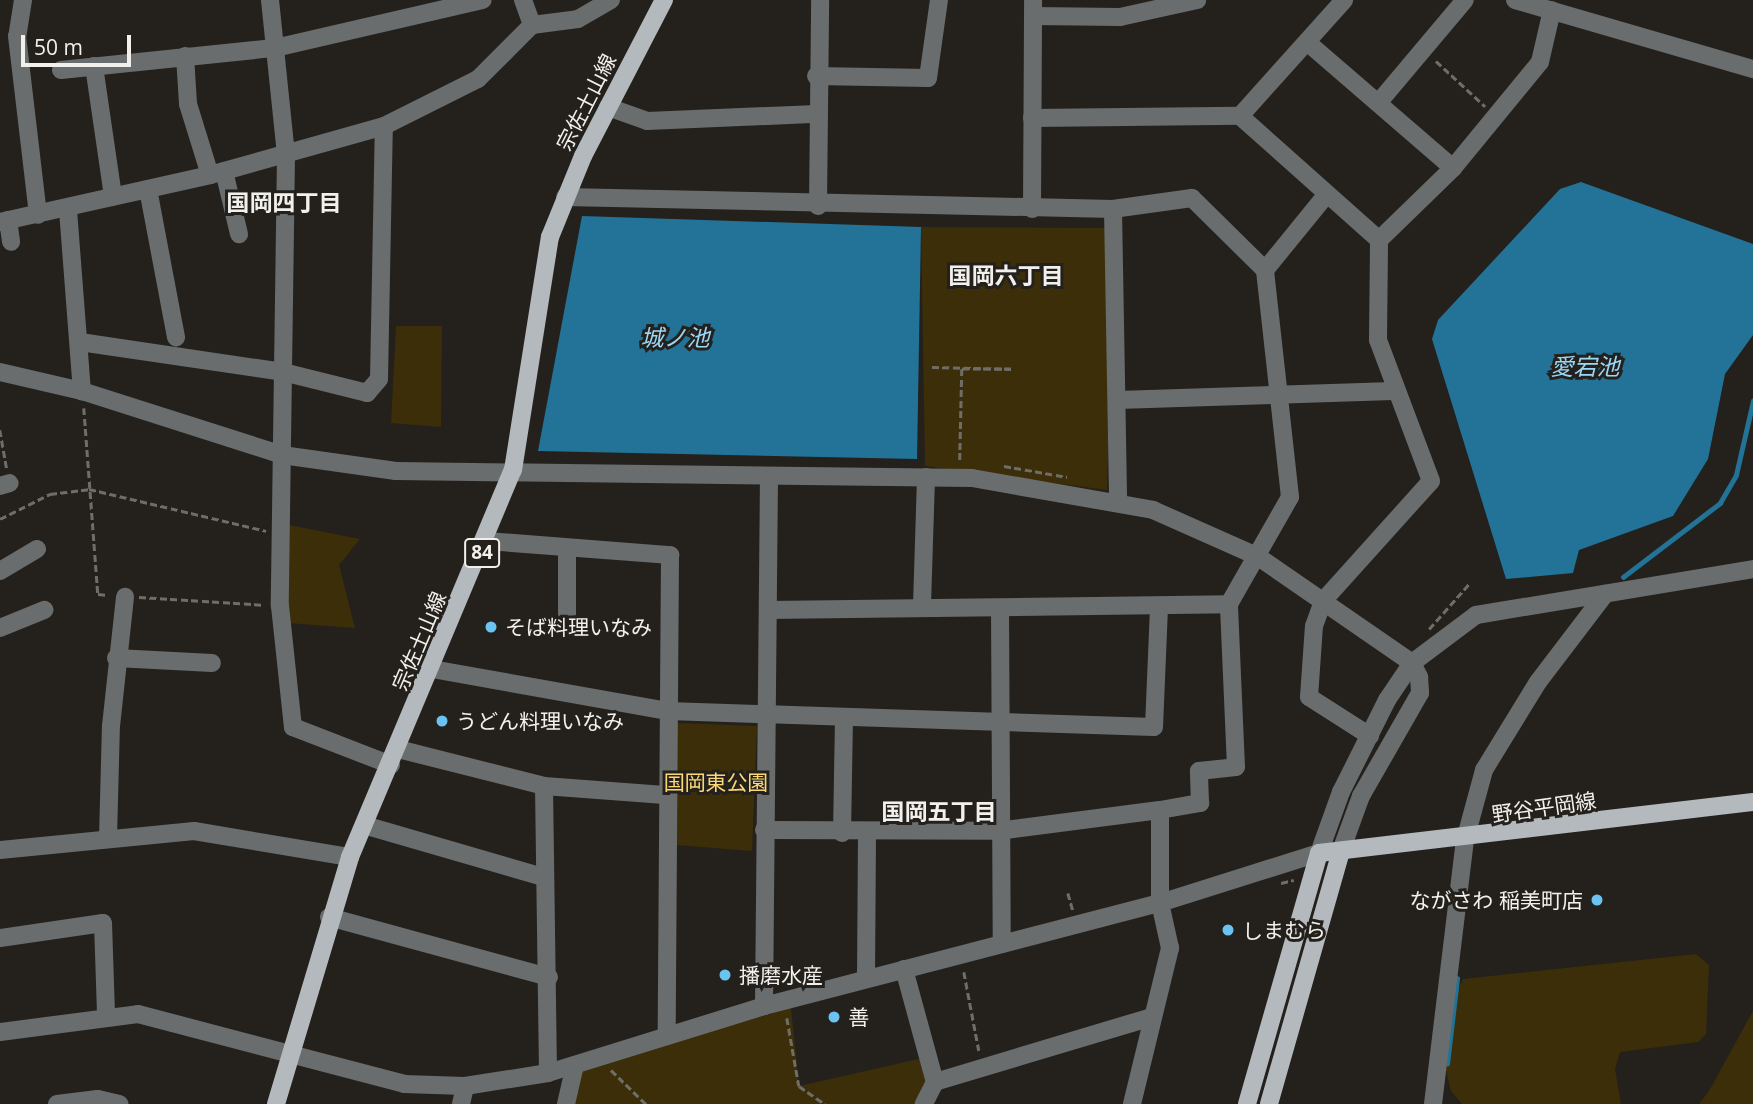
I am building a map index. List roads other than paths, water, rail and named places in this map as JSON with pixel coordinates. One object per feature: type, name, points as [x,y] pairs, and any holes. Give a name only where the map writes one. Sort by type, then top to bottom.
[{"type":"main road","name":"宗佐土山線","points":[[276,1104],[329,917],[350,857],[487,541],[513,470],[540,282],[565,197],[664,0]]},
{"type":"main road","name":"野谷平岡線","points":[[1319,853],[1465,840],[1753,802]]},
{"type":"main road","points":[[1269,1104],[1341,851]]},
{"type":"main road","points":[[1247,1104],[1319,853]]},
{"type":"street","points":[[23,0],[16,36],[38,215]]},
{"type":"street","points":[[270,0],[286,155],[280,606],[293,727],[394,757],[544,786],[665,795]]},
{"type":"street","points":[[61,70],[275,48],[483,0]]},
{"type":"street","points":[[523,0],[532,25]]},
{"type":"street","points":[[11,242],[4,221],[68,210],[217,173],[384,126],[478,79],[532,25],[578,19],[611,0]]},
{"type":"street","points":[[818,206],[816,76],[820,0]]},
{"type":"street","points":[[816,76],[928,78],[939,0]]},
{"type":"street","points":[[1032,209],[1033,8],[1119,17],[1197,0]]},
{"type":"street","points":[[1240,116],[1344,0]]},
{"type":"street","points":[[1379,102],[1426,51],[1465,0]]},
{"type":"street","points":[[1515,0],[1753,69]]},
{"type":"street","points":[[1370,736],[1309,697],[1314,626],[1323,601],[1431,481],[1393,391],[1378,340],[1380,240],[1453,168],[1540,62],[1552,10]]},
{"type":"street","points":[[1307,42],[1453,168]]},
{"type":"street","points":[[185,56],[188,104],[239,234]]},
{"type":"street","points":[[94,66],[113,197]]},
{"type":"street","points":[[608,107],[648,121],[817,114]]},
{"type":"street","points":[[1032,118],[1240,116],[1380,240]]},
{"type":"street","points":[[80,342],[283,372],[367,393],[379,379],[384,126]]},
{"type":"street","points":[[148,189],[157,273],[179,316],[174,356]]},
{"type":"street","points":[[1265,270],[1327,194]]},
{"type":"street","points":[[565,197],[818,206],[1032,209],[1113,209],[1192,198],[1265,270],[1290,497],[1228,604],[1236,767],[1199,771],[1200,803],[1160,810],[998,831],[867,834],[764,830]]},
{"type":"street","points":[[1113,209],[1118,503]]},
{"type":"street","points":[[68,210],[82,391]]},
{"type":"street","points":[[176,337],[179,316]]},
{"type":"street","points":[[0,372],[82,391],[282,455],[396,471],[513,470],[769,477],[926,477],[958,469],[1118,503],[1173,518],[1257,556],[1412,663],[1420,693],[1361,796],[1341,851]]},
{"type":"street","points":[[1118,400],[1278,399],[1393,391]]},
{"type":"street","points":[[764,1006],[764,717],[769,477]]},
{"type":"street","points":[[922,605],[926,477]]},
{"type":"street","points":[[487,541],[670,555],[665,795],[667,1036]]},
{"type":"street","points":[[567,548],[567,614]]},
{"type":"street","points":[[0,571],[37,549]]},
{"type":"street","points":[[0,1032],[106,1015],[167,1019],[404,1084],[463,1095],[548,1073],[764,1006],[1160,904],[1319,853],[1370,736],[1412,663],[1476,615],[1753,569]]},
{"type":"street","points":[[1433,1104],[1465,840],[1484,771],[1506,729],[1605,594]]},
{"type":"street","points":[[108,838],[116,658],[125,597]]},
{"type":"street","points":[[768,610],[922,605],[1159,608],[1228,604]]},
{"type":"street","points":[[1000,608],[1002,718],[998,831],[1002,944]]},
{"type":"street","points":[[432,669],[668,711],[764,717],[1002,718],[1153,727],[1159,608]]},
{"type":"street","points":[[0,628],[44,610]]},
{"type":"street","points":[[116,658],[212,663]]},
{"type":"street","points":[[842,833],[844,717]]},
{"type":"street","points":[[544,786],[544,877],[549,976],[548,1073]]},
{"type":"street","points":[[1132,1104],[1170,948],[1160,904],[1160,810]]},
{"type":"street","points":[[364,825],[544,877]]},
{"type":"street","points":[[0,850],[108,838],[229,832],[350,857]]},
{"type":"street","points":[[866,978],[867,834]]},
{"type":"street","points":[[329,917],[549,976]]},
{"type":"street","points":[[0,938],[103,923],[106,1015]]},
{"type":"street","points":[[904,969],[935,1082],[924,1104]]},
{"type":"street","points":[[935,1082],[1152,1017]]},
{"type":"street","points":[[566,1104],[575,1065]]},
{"type":"street","points":[[57,1104],[98,1099],[119,1104]]},
{"type":"water","name":"愛宕池","points":[[1581,182],[1753,244],[1753,335],[1725,374],[1708,459],[1673,516],[1579,550],[1573,573],[1506,579],[1432,339],[1438,320],[1560,189]]},
{"type":"water","name":"城ノ池","points":[[582,216],[921,227],[917,459],[538,451]]},
{"type":"waterway","points":[[1623,577],[1720,503],[1736,475],[1753,401]]},
{"type":"waterway","points":[[1447,1064],[1457,979]]},
{"type":"place","name":"そば料理いなみ","points":[[491,627]]},
{"type":"place","name":"うどん料理いなみ","points":[[442,721]]},
{"type":"place","name":"ながさわ 稲美町店","points":[[1597,900]]},
{"type":"place","name":"しまむら","points":[[1228,930]]},
{"type":"place","name":"播磨水産","points":[[725,975]]},
{"type":"place","name":"善","points":[[834,1017]]},
{"type":"district","name":"国岡四丁目","points":[[284,202]]},
{"type":"district","name":"国岡六丁目","points":[[1006,275]]},
{"type":"district","name":"国岡五丁目","points":[[939,811]]},
{"type":"park label","name":"国岡東公園","points":[[716,782]]}]
